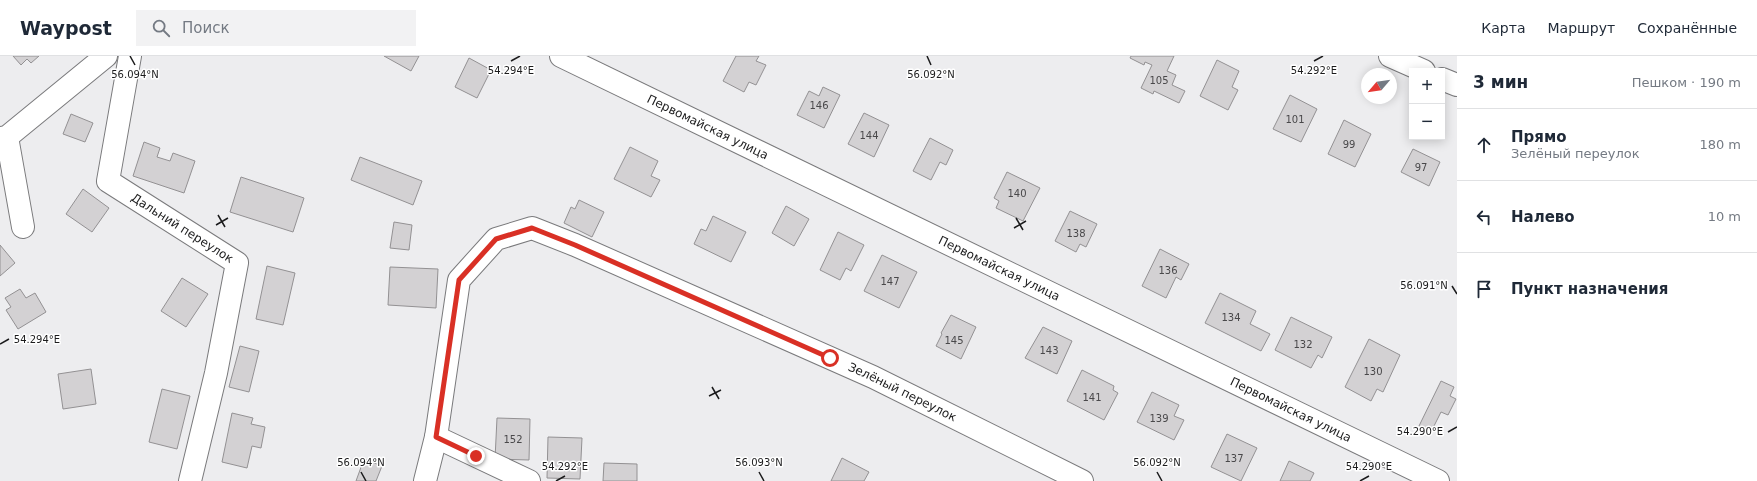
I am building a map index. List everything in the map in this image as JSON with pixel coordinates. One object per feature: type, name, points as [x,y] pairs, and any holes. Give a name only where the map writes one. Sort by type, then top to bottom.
[{"type":"street","points":[[23,226],[4,138],[106,56]]},
{"type":"street","name":"Дальний переулок","points":[[130,56],[108,181],[237,264],[216,373],[190,481]]},
{"type":"street","name":"Первомайская улица","points":[[561,56],[1438,481]]},
{"type":"street","points":[[1390,56],[1417,68]]},
{"type":"street","points":[[1445,80],[1457,85]]},
{"type":"street","name":"Зелёный переулок","points":[[424,481],[436,437],[459,280],[496,239],[532,228],[575,245],[872,377],[1082,481]]},
{"type":"street","points":[[436,437],[529,481]]},
{"type":"building","points":[[13,56],[39,56],[31,63],[27,59],[21,65]]},
{"type":"building","points":[[384,56],[419,56],[411,71]]},
{"type":"building","points":[[736,56],[759,56],[756,61],[766,65],[756,85],[749,82],[744,92],[723,81]]},
{"type":"building","points":[[1131,56],[1174,56],[1167,71],[1176,75],[1172,85],[1185,91],[1179,103],[1154,91],[1153,94],[1141,88],[1152,65],[1145,62],[1144,65],[1130,58]]},
{"type":"building","points":[[469,58],[491,70],[477,98],[455,87]]},
{"type":"building","points":[[1217,60],[1239,71],[1232,87],[1238,90],[1228,110],[1200,96]]},
{"type":"building","points":[[823,87],[840,95],[824,128],[797,115],[809,91],[819,96]]},
{"type":"building","points":[[1290,95],[1317,109],[1301,142],[1273,129]]},
{"type":"building","points":[[864,113],[889,125],[874,157],[848,144]]},
{"type":"building","points":[[71,114],[93,123],[85,142],[63,134]]},
{"type":"building","points":[[1344,120],[1371,134],[1355,167],[1328,154]]},
{"type":"building","points":[[930,138],[953,150],[946,165],[940,162],[931,180],[913,171]]},
{"type":"building","points":[[144,142],[160,148],[157,157],[170,161],[173,153],[195,161],[184,193],[133,176]]},
{"type":"building","points":[[630,147],[658,161],[651,176],[660,180],[651,197],[614,179]]},
{"type":"building","points":[[1413,149],[1440,162],[1429,186],[1401,172]]},
{"type":"building","points":[[360,157],[422,181],[413,205],[351,180]]},
{"type":"building","points":[[1007,172],[1040,188],[1023,221],[996,208],[999,201],[994,198]]},
{"type":"building","points":[[241,177],[304,198],[293,232],[230,212]]},
{"type":"building","points":[[83,189],[109,208],[92,232],[66,214]]},
{"type":"building","points":[[579,200],[604,212],[592,237],[564,223],[571,207],[575,209]]},
{"type":"building","points":[[786,206],[809,219],[794,246],[772,233]]},
{"type":"building","points":[[1070,211],[1097,224],[1086,247],[1080,244],[1076,252],[1055,241]]},
{"type":"building","points":[[713,216],[746,232],[731,262],[694,244],[701,229],[706,231]]},
{"type":"building","points":[[394,222],[412,225],[409,250],[390,248]]},
{"type":"building","points":[[838,232],[864,245],[851,271],[846,268],[840,280],[820,270]]},
{"type":"building","points":[[0,245],[15,263],[0,276]]},
{"type":"building","points":[[1160,249],[1189,264],[1181,280],[1176,277],[1166,298],[1142,286]]},
{"type":"building","points":[[882,255],[917,272],[899,308],[864,291]]},
{"type":"building","points":[[267,266],[295,273],[283,325],[256,319]]},
{"type":"building","points":[[390,267],[438,269],[436,308],[388,305]]},
{"type":"building","points":[[182,278],[208,294],[186,327],[161,311]]},
{"type":"building","points":[[20,289],[26,298],[35,293],[46,312],[18,329],[6,310],[11,307],[5,298]]},
{"type":"building","points":[[1220,293],[1256,311],[1250,324],[1270,334],[1261,351],[1205,323]]},
{"type":"building","points":[[951,315],[976,327],[961,359],[936,346]]},
{"type":"building","points":[[1291,317],[1332,337],[1322,358],[1318,355],[1311,368],[1275,350]]},
{"type":"building","points":[[1043,327],[1072,341],[1057,374],[1025,358]]},
{"type":"building","points":[[1369,339],[1400,355],[1383,392],[1377,389],[1371,401],[1345,387]]},
{"type":"building","points":[[240,346],[259,351],[249,392],[229,387]]},
{"type":"building","points":[[91,369],[96,404],[63,409],[58,374]]},
{"type":"building","points":[[1082,370],[1114,386],[1113,390],[1118,393],[1104,420],[1067,401]]},
{"type":"building","points":[[1441,381],[1454,387],[1450,396],[1456,399],[1448,415],[1441,412],[1431,432],[1419,426]]},
{"type":"building","points":[[162,389],[190,396],[177,449],[149,442]]},
{"type":"building","points":[[1152,392],[1179,405],[1174,416],[1184,420],[1174,440],[1137,422]]},
{"type":"building","points":[[232,413],[253,418],[251,424],[265,427],[261,448],[252,446],[247,468],[222,462]]},
{"type":"building","points":[[497,418],[530,419],[529,460],[495,459]]},
{"type":"building","points":[[1227,434],[1257,448],[1241,481],[1211,467]]},
{"type":"building","points":[[548,437],[582,438],[580,479],[547,478]]},
{"type":"building","points":[[842,458],[869,472],[864,481],[831,481]]},
{"type":"building","points":[[364,459],[382,466],[376,481],[356,481]]},
{"type":"building","points":[[1289,461],[1314,473],[1310,481],[1280,481]]},
{"type":"building","points":[[604,463],[637,464],[637,481],[603,481]]},
{"type":"route","points":[[476,456],[436,437],[459,280],[496,239],[532,228],[575,245],[830,358]]}]
